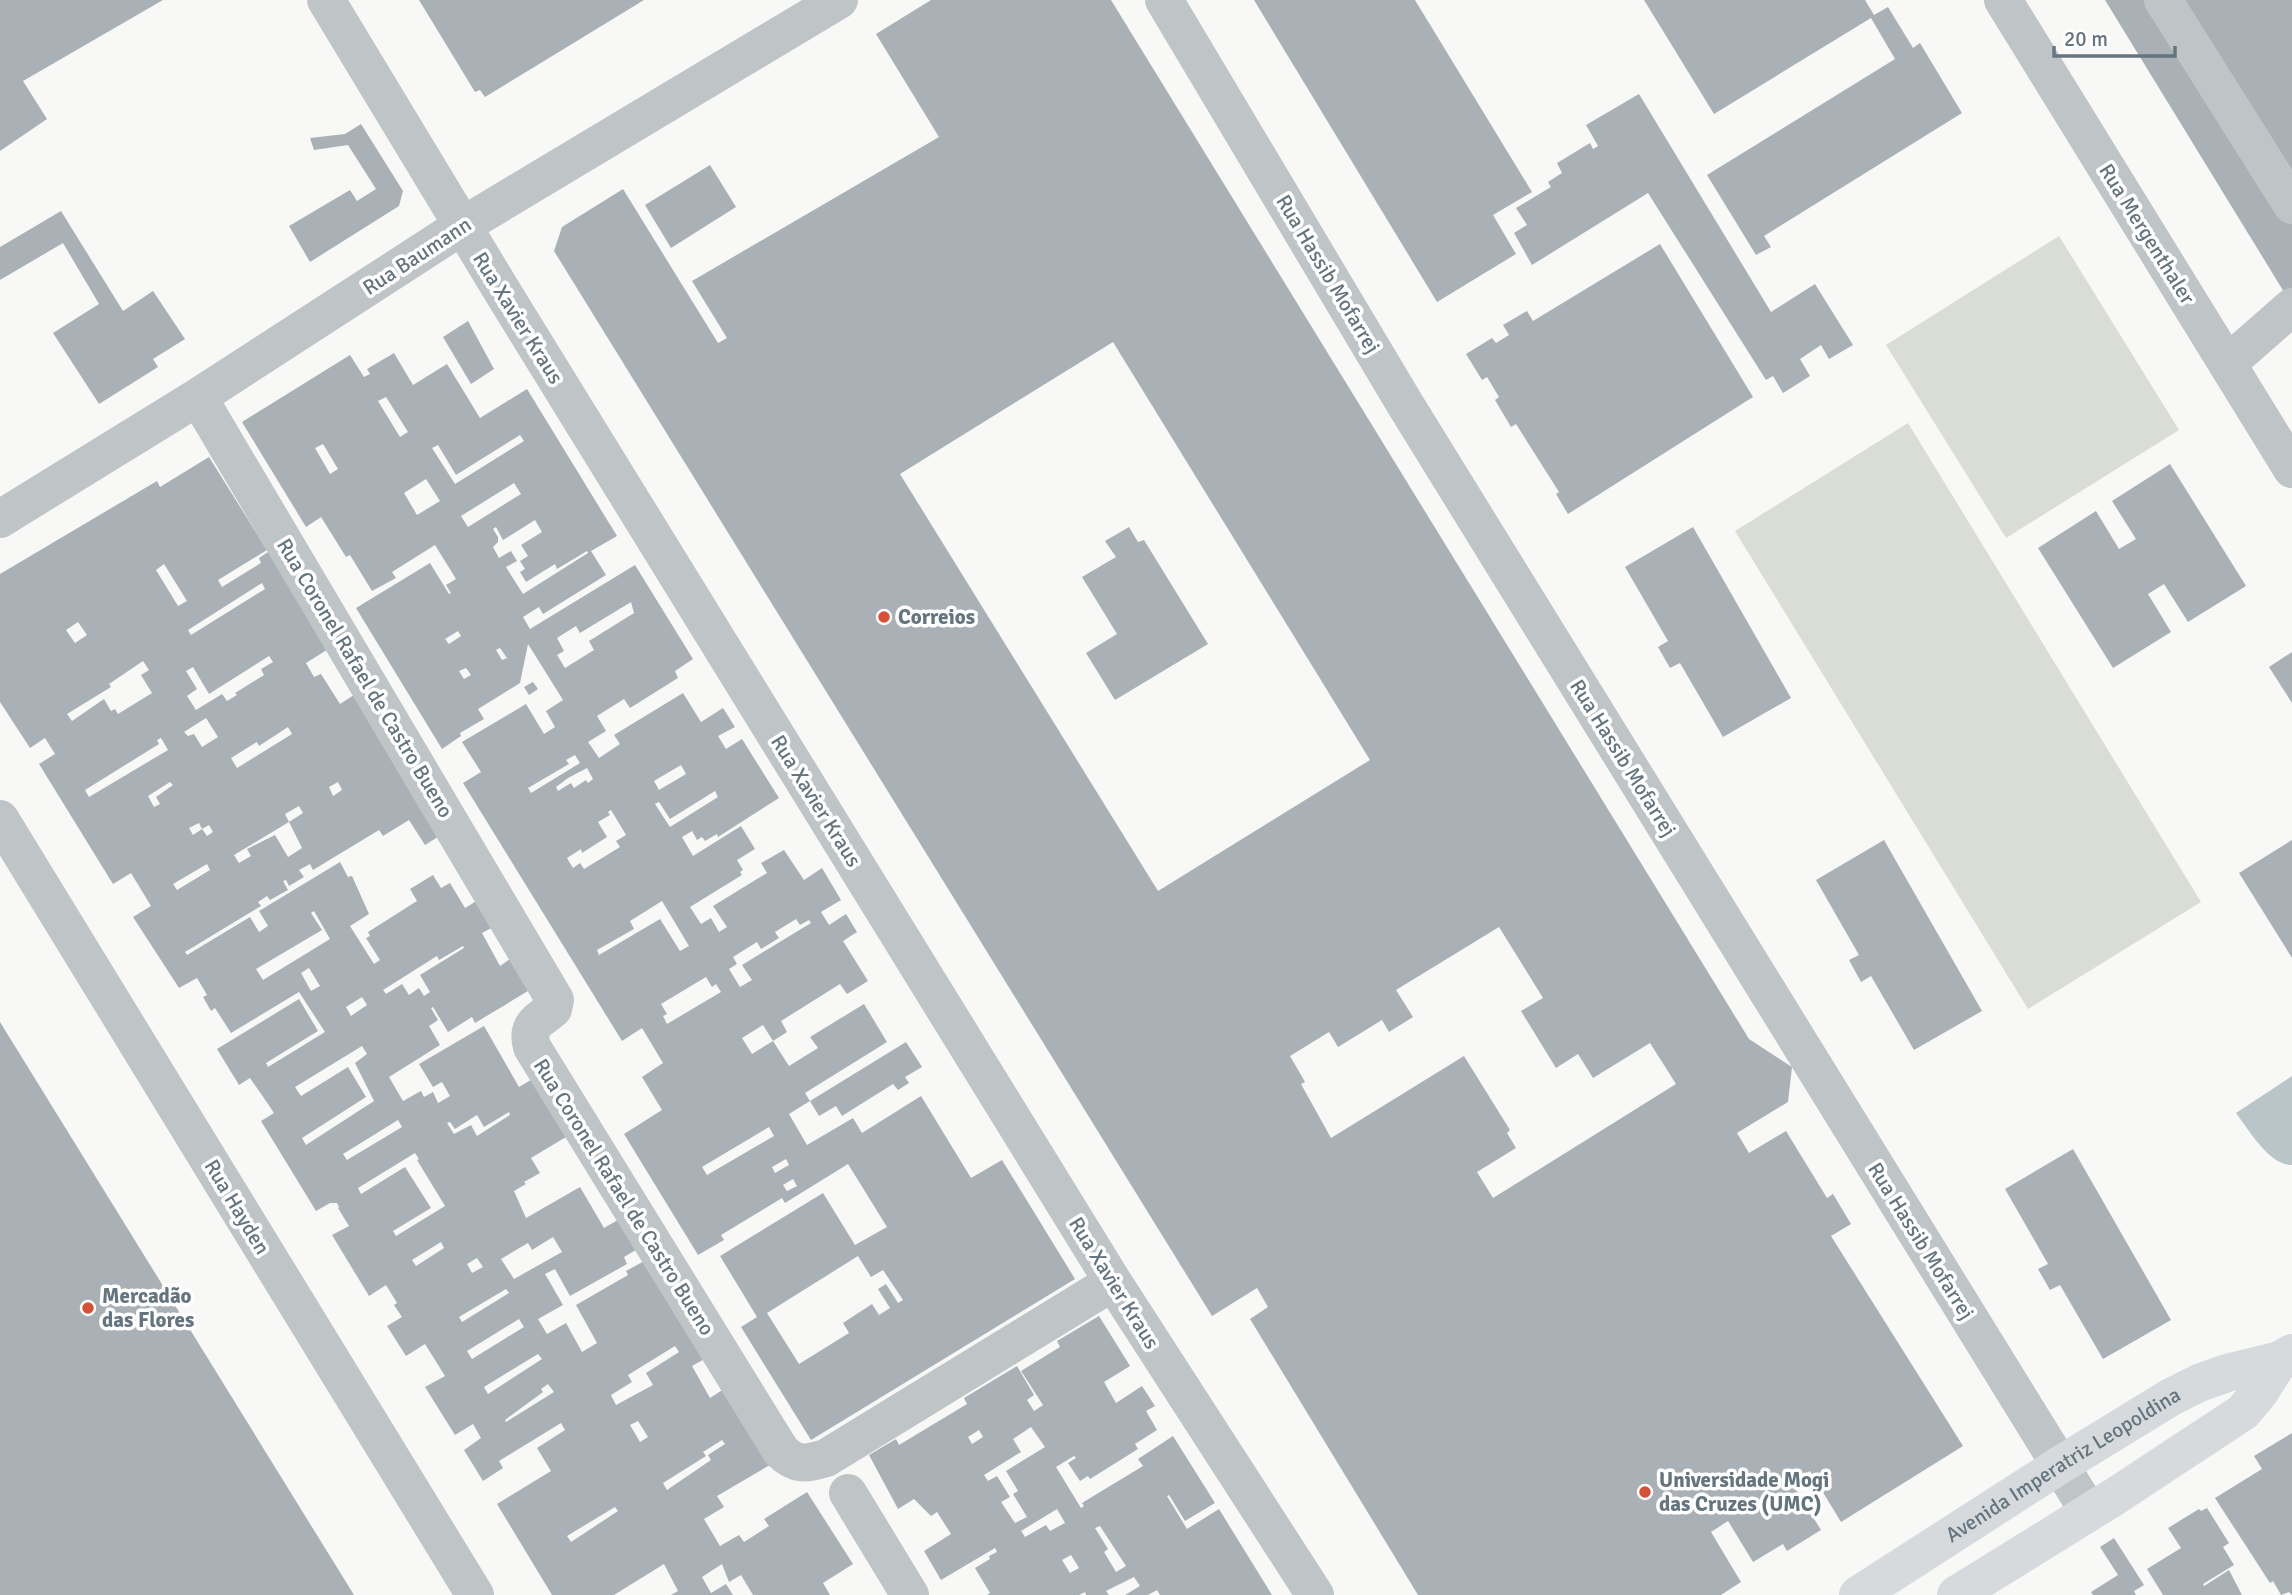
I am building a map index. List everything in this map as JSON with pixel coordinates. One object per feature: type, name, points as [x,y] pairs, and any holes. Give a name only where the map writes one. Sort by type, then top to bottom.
[{"type":"main road","name":"Avenida Imperatriz Leopoldina","points":[[1858,1595],[2060,1465],[2171,1398],[2199,1383],[2227,1373],[2286,1357]]},
{"type":"main road","name":"Avenida Imperatriz Leopoldina","points":[[1956,1595],[2089,1513],[2243,1412],[2286,1357]]},
{"type":"street","name":"Rua Xavier Kraus","points":[[327,0],[462,226],[1113,1282],[1315,1595]]},
{"type":"street","name":"Rua Baumann","points":[[0,519],[198,397],[462,226],[839,0]]},
{"type":"street","name":"Rua Hassib Mofarrej","points":[[1164,0],[1398,392],[2089,1513]]},
{"type":"street","name":"Rua Mergenthaler","points":[[2003,0],[2292,469]]},
{"type":"street","points":[[2163,0],[2292,205]]},
{"type":"street","points":[[2227,364],[2292,307]]},
{"type":"street","name":"Rua Coronel Rafael de Castro Bueno","points":[[198,397],[555,1000],[553,1009],[530,1030],[532,1047],[781,1451],[790,1460],[804,1463],[826,1458],[1113,1282]]},
{"type":"street","name":"Rua Hayden","points":[[0,819],[475,1595]]},
{"type":"street","points":[[848,1493],[910,1595]]},
{"type":"shaded area","points":[[2059,236],[2179,430],[2006,538],[1886,345]]},
{"type":"shaded area","points":[[1908,423],[2201,902],[2028,1009],[1735,531]]},
{"type":"shaded area","points":[[2292,1076],[2292,1165],[2276,1160],[2268,1153],[2236,1113]]},
{"type":"building","points":[[0,0],[163,0],[23,81],[47,119],[0,151]]},
{"type":"building","points":[[419,0],[644,0],[485,97],[480,90],[475,92]]},
{"type":"building","name":"Correios","points":[[931,0],[1111,0],[1749,1039],[1792,1067],[1788,1102],[1737,1133],[1749,1153],[1786,1131],[1827,1198],[1833,1194],[1851,1224],[1831,1236],[1963,1446],[1841,1522],[1810,1471],[1792,1483],[1821,1530],[1787,1551],[1783,1544],[1753,1562],[1728,1521],[1711,1532],[1741,1582],[1721,1595],[1418,1595],[1250,1319],[1268,1307],[1257,1288],[1212,1316],[554,251],[562,227],[623,189],[718,343],[727,338],[692,281],[939,137],[876,34]],"holes":[[[1113,342],[1370,760],[1158,891],[900,474]],[[1499,927],[1543,998],[1521,1011],[1556,1068],[1578,1054],[1593,1078],[1650,1043],[1676,1084],[1493,1198],[1477,1172],[1516,1148],[1507,1133],[1510,1130],[1464,1056],[1331,1138],[1301,1084],[1305,1082],[1290,1056],[1329,1032],[1338,1047],[1382,1020],[1389,1032],[1413,1017],[1396,990]]]},
{"type":"building","points":[[1254,0],[1415,0],[1532,192],[1493,215],[1516,254],[1437,302]]},
{"type":"building","points":[[1644,0],[1865,0],[1874,15],[1888,7],[1913,48],[1920,43],[1962,113],[1764,236],[1771,247],[1756,255],[1707,175],[1895,59],[1871,18],[1714,114]]},
{"type":"building","points":[[2105,0],[2292,0],[2292,305]]},
{"type":"building","points":[[1639,94],[1771,312],[1815,284],[1853,345],[1829,359],[1821,345],[1800,359],[1810,376],[1783,393],[1773,376],[1766,380],[1648,193],[1532,265],[1514,233],[1527,225],[1516,208],[1551,187],[1548,182],[1562,173],[1557,163],[1590,143],[1593,149],[1598,146],[1586,125]]},
{"type":"building","points":[[361,124],[403,191],[399,206],[310,262],[289,226],[350,190],[357,201],[376,189],[348,145],[314,150],[310,138],[345,134]]},
{"type":"building","points":[[710,165],[736,207],[671,248],[645,205]]},
{"type":"building","points":[[61,211],[123,311],[153,291],[185,339],[153,359],[158,367],[99,404],[53,333],[99,304],[63,243],[0,280],[0,247]]},
{"type":"building","points":[[1660,244],[1753,397],[1568,514],[1556,494],[1559,492],[1516,424],[1511,427],[1495,400],[1499,397],[1487,377],[1482,380],[1466,354],[1492,338],[1496,343],[1509,335],[1503,325],[1527,311],[1533,321]]},
{"type":"building","points":[[468,321],[494,369],[471,384],[443,337]]},
{"type":"building","points":[[394,353],[413,385],[447,364],[480,418],[527,389],[617,536],[591,551],[606,575],[543,614],[539,607],[523,617],[530,629],[635,565],[693,659],[675,671],[678,678],[630,708],[624,699],[597,716],[606,731],[588,742],[599,758],[620,744],[614,735],[683,693],[701,722],[723,708],[735,727],[718,736],[726,749],[742,739],[779,798],[718,837],[717,834],[705,841],[702,837],[697,840],[692,831],[682,837],[693,856],[741,826],[755,849],[737,860],[743,870],[740,872],[742,875],[690,907],[701,924],[711,918],[719,932],[727,927],[713,906],[767,873],[761,863],[784,850],[804,880],[822,868],[841,900],[821,912],[829,925],[846,914],[857,932],[843,941],[868,981],[847,994],[840,984],[781,1021],[787,1032],[773,1041],[789,1066],[818,1048],[810,1037],[864,1004],[887,1042],[805,1093],[810,1101],[789,1114],[807,1145],[853,1118],[862,1133],[921,1096],[971,1178],[1002,1160],[1075,1279],[811,1440],[741,1327],[757,1317],[720,1256],[823,1193],[855,1245],[887,1227],[848,1164],[785,1203],[782,1198],[721,1235],[724,1240],[698,1255],[624,1134],[662,1110],[642,1077],[663,1063],[642,1028],[622,1041],[463,783],[481,772],[462,742],[526,704],[544,734],[555,727],[546,711],[563,700],[528,644],[520,683],[478,709],[484,719],[460,733],[461,736],[442,749],[356,608],[430,563],[449,594],[451,593],[446,585],[456,579],[435,545],[392,572],[396,578],[372,591],[350,555],[346,557],[321,517],[306,527],[242,422],[350,355],[364,377],[370,374],[367,369]],"holes":[[[386,397],[408,432],[400,437],[378,401]],[[520,435],[524,441],[455,484],[432,448],[438,445],[456,475]],[[323,444],[338,469],[330,474],[315,448]],[[426,479],[440,501],[417,515],[404,493]],[[514,483],[521,494],[468,527],[461,516]],[[535,520],[542,532],[521,545],[528,556],[520,561],[525,569],[520,572],[526,582],[555,564],[557,569],[587,551],[588,553],[523,594],[506,567],[517,561],[511,551],[499,558],[493,547],[498,542],[493,529],[496,527],[503,540]],[[631,602],[634,613],[589,641],[594,650],[565,668],[557,655],[564,651],[557,638],[576,626],[580,633]],[[458,631],[461,636],[449,644],[445,639]],[[500,648],[507,658],[502,660],[496,650]],[[466,668],[471,675],[464,679],[459,671]],[[575,755],[580,763],[531,793],[528,788],[569,764],[566,760]],[[681,765],[686,774],[659,790],[654,781]],[[587,768],[593,779],[574,788],[571,783],[558,791],[556,787]],[[715,791],[718,797],[670,827],[655,804],[659,802],[670,819]],[[611,810],[626,835],[616,841],[620,847],[584,869],[580,863],[573,868],[567,858],[581,849],[582,853],[607,837],[598,822],[610,815],[608,812]],[[662,901],[689,946],[680,951],[660,919],[599,955],[597,950],[634,929],[630,921]],[[796,919],[800,925],[809,920],[811,923],[742,965],[752,980],[740,987],[729,969],[737,964],[733,957],[757,942],[761,949],[779,938],[775,932]],[[706,977],[712,987],[716,984],[721,992],[667,1024],[663,1016],[667,1014],[661,1004]],[[763,1025],[773,1041],[752,1054],[742,1038]],[[769,1127],[774,1136],[707,1175],[702,1167]],[[786,1159],[789,1165],[775,1173],[772,1167]],[[793,1179],[797,1186],[787,1191],[783,1185]],[[858,1256],[871,1277],[883,1270],[903,1300],[898,1303],[886,1284],[878,1289],[890,1308],[879,1315],[872,1304],[843,1323],[849,1333],[799,1364],[767,1313]]]},
{"type":"building","points":[[209,457],[267,550],[218,580],[222,587],[261,563],[259,558],[268,552],[330,648],[306,663],[314,677],[321,674],[340,704],[357,693],[444,833],[425,845],[409,820],[383,836],[379,830],[313,870],[310,864],[299,870],[304,877],[289,886],[286,880],[283,881],[288,890],[270,900],[267,896],[258,902],[261,906],[185,952],[187,955],[250,917],[259,932],[268,926],[259,911],[340,862],[348,877],[352,876],[369,914],[350,926],[374,964],[380,960],[366,938],[370,936],[368,932],[417,901],[410,889],[433,875],[441,888],[450,883],[465,908],[483,897],[499,924],[482,933],[500,966],[517,954],[538,985],[475,1023],[472,1017],[448,1032],[433,1007],[431,1008],[438,1020],[429,1026],[440,1045],[389,1077],[403,1101],[421,1091],[424,1097],[433,1092],[438,1103],[450,1096],[442,1082],[433,1087],[419,1064],[484,1026],[519,1087],[536,1077],[571,1134],[531,1158],[540,1173],[514,1191],[526,1218],[580,1187],[604,1228],[623,1217],[641,1247],[624,1257],[627,1264],[570,1296],[555,1269],[545,1274],[563,1305],[538,1319],[547,1334],[566,1323],[582,1352],[597,1343],[576,1305],[628,1275],[626,1271],[648,1259],[708,1357],[692,1366],[710,1398],[727,1387],[775,1462],[717,1496],[724,1507],[704,1519],[720,1546],[739,1535],[744,1542],[769,1526],[764,1519],[807,1492],[853,1564],[823,1583],[830,1595],[753,1595],[741,1575],[729,1582],[722,1564],[702,1577],[711,1593],[726,1584],[733,1595],[671,1595],[678,1591],[664,1564],[614,1595],[552,1595],[497,1504],[551,1471],[537,1448],[565,1430],[561,1423],[499,1461],[503,1468],[483,1481],[464,1450],[481,1438],[473,1424],[455,1435],[425,1387],[445,1376],[425,1344],[406,1356],[387,1326],[402,1317],[386,1285],[369,1296],[332,1235],[349,1226],[337,1203],[330,1203],[316,1211],[261,1121],[274,1113],[250,1078],[239,1085],[217,1049],[299,999],[318,1031],[266,1063],[268,1067],[325,1032],[299,992],[231,1033],[215,1008],[211,1011],[203,997],[207,995],[197,978],[179,988],[133,917],[151,906],[131,873],[113,884],[39,764],[55,754],[45,738],[30,748],[0,702],[0,574],[157,481],[160,487]],"holes":[[[164,564],[187,601],[178,606],[156,570]],[[262,583],[265,589],[191,635],[188,630]],[[78,622],[87,635],[75,643],[66,630]],[[269,656],[273,662],[261,669],[264,675],[227,701],[222,694],[196,710],[187,696],[197,689],[186,671],[193,667],[209,694]],[[143,661],[149,670],[141,675],[152,693],[118,714],[115,709],[111,711],[104,699],[72,721],[67,714],[111,687],[109,684]],[[206,718],[218,737],[202,747],[194,734],[188,736],[184,732]],[[288,727],[292,734],[237,768],[231,758],[257,742],[259,746]],[[161,738],[168,750],[89,797],[85,790],[159,744],[157,740]],[[170,782],[173,785],[156,797],[160,804],[154,807],[148,796]],[[338,782],[342,790],[333,796],[329,787]],[[299,806],[303,813],[289,822],[285,814]],[[289,822],[302,848],[288,857],[275,835],[247,849],[251,856],[239,863],[234,855]],[[199,823],[202,829],[193,835],[189,828]],[[209,825],[213,832],[207,836],[202,829]],[[207,864],[210,870],[177,890],[173,884]],[[314,911],[330,939],[263,980],[256,969],[322,930],[311,913]],[[463,946],[464,948],[420,975],[430,992],[424,996],[419,988],[409,995],[402,984],[386,994],[383,990],[437,956],[439,960]],[[309,968],[320,986],[311,991],[301,973]],[[362,997],[367,1005],[351,1016],[346,1007]],[[362,1046],[367,1054],[355,1063],[374,1101],[306,1145],[302,1138],[366,1097],[348,1067],[301,1096],[295,1087]],[[509,1112],[510,1115],[477,1136],[471,1125],[454,1134],[447,1123],[450,1122],[455,1129],[477,1115],[484,1127]],[[398,1120],[402,1127],[347,1160],[343,1154]],[[415,1153],[445,1206],[396,1236],[393,1231],[431,1208],[405,1167],[361,1194],[358,1188]],[[553,1237],[562,1252],[514,1279],[501,1259],[528,1243],[532,1250]],[[441,1242],[444,1248],[416,1266],[412,1260]],[[477,1258],[483,1267],[472,1273],[467,1264]],[[506,1289],[509,1293],[462,1322],[459,1317]],[[519,1319],[524,1327],[472,1359],[467,1351]],[[675,1346],[679,1352],[646,1373],[653,1385],[616,1405],[611,1395],[632,1382],[628,1375]],[[538,1354],[542,1359],[488,1394],[484,1387]],[[548,1384],[554,1392],[506,1422],[505,1420],[543,1392],[541,1389]],[[638,1421],[648,1437],[640,1442],[630,1425]],[[722,1440],[725,1444],[708,1455],[711,1460],[667,1490],[663,1483],[706,1456],[703,1452]],[[615,1507],[618,1511],[571,1542],[567,1536]]]},
{"type":"building","points":[[2170,464],[2246,586],[2188,622],[2164,584],[2148,594],[2171,632],[2113,668],[2038,548],[2096,511],[2119,549],[2136,539],[2112,501]]},
{"type":"building","points":[[1129,527],[1138,542],[1144,540],[1208,644],[1115,700],[1086,653],[1117,634],[1082,577],[1116,557],[1105,541]]},
{"type":"building","points":[[1693,527],[1791,698],[1723,737],[1680,663],[1670,668],[1658,647],[1668,641],[1625,567]]},
{"type":"building","points":[[2292,652],[2292,703],[2269,667]]},
{"type":"building","points":[[533,682],[538,689],[529,695],[524,687]]},
{"type":"building","points":[[1884,840],[1982,1011],[1914,1050],[1871,976],[1861,982],[1849,960],[1859,955],[1816,880]]},
{"type":"building","points":[[2292,840],[2292,958],[2239,873]]},
{"type":"building","name":"Mercadão das Flores","points":[[0,1022],[354,1595],[0,1595]]},
{"type":"building","points":[[906,1042],[922,1067],[905,1077],[909,1083],[898,1090],[893,1084],[842,1116],[836,1106],[819,1116],[810,1101]]},
{"type":"building","points":[[2073,1149],[2171,1320],[2103,1359],[2060,1285],[2050,1290],[2038,1269],[2048,1264],[2005,1189]]},
{"type":"building","points":[[1099,1316],[1130,1366],[1104,1382],[1116,1403],[1142,1386],[1155,1406],[1146,1411],[1157,1430],[1135,1444],[1138,1449],[1090,1479],[1088,1476],[1080,1481],[1068,1463],[1076,1458],[1074,1456],[1056,1467],[1081,1508],[1084,1506],[1082,1503],[1143,1466],[1138,1459],[1173,1436],[1215,1503],[1185,1521],[1169,1495],[1167,1496],[1187,1529],[1219,1509],[1272,1595],[1160,1595],[1157,1590],[1148,1595],[1125,1595],[1140,1586],[1134,1577],[1106,1591],[1109,1595],[1086,1595],[1085,1592],[1079,1595],[987,1595],[990,1593],[975,1568],[997,1552],[995,1548],[941,1580],[924,1551],[951,1534],[937,1512],[931,1516],[914,1499],[898,1509],[869,1455],[896,1439],[899,1445],[967,1404],[964,1398],[1017,1366],[1034,1395],[1027,1400],[1034,1411],[1043,1405],[1021,1371],[1060,1347],[1057,1341]],"holes":[[[1031,1427],[1045,1447],[1006,1471],[1018,1491],[1013,1494],[1027,1517],[1015,1523],[1001,1502],[1010,1497],[997,1476],[988,1481],[984,1475],[1021,1452],[1013,1439]],[[979,1430],[983,1437],[972,1444],[968,1437]],[[1057,1509],[1065,1523],[1050,1531],[1046,1525],[1025,1537],[1021,1531]],[[1100,1526],[1126,1566],[1116,1572],[1104,1552],[1108,1549],[1095,1528]],[[1071,1555],[1079,1568],[1070,1573],[1062,1560]]]},
{"type":"building","points":[[2292,1433],[2292,1595],[2289,1592],[2281,1595],[2273,1581],[2270,1583],[2215,1498],[2262,1469],[2254,1456]]},
{"type":"building","points":[[2207,1508],[2229,1543],[2223,1547],[2234,1565],[2203,1584],[2204,1586],[2229,1570],[2242,1595],[2163,1595],[2147,1569],[2181,1548],[2168,1528],[2199,1509],[2201,1511]]},
{"type":"building","points":[[2114,1538],[2144,1585],[2134,1591],[2136,1595],[2093,1595],[2091,1592],[2118,1575],[2100,1547]]},
{"type":"place","name":"Correios","points":[[884,617]]},
{"type":"place","name":"Mercadão das Flores","points":[[88,1308]]},
{"type":"place","name":"Universidade Mogi das Cruzes (UMC)","points":[[1645,1492]]}]
